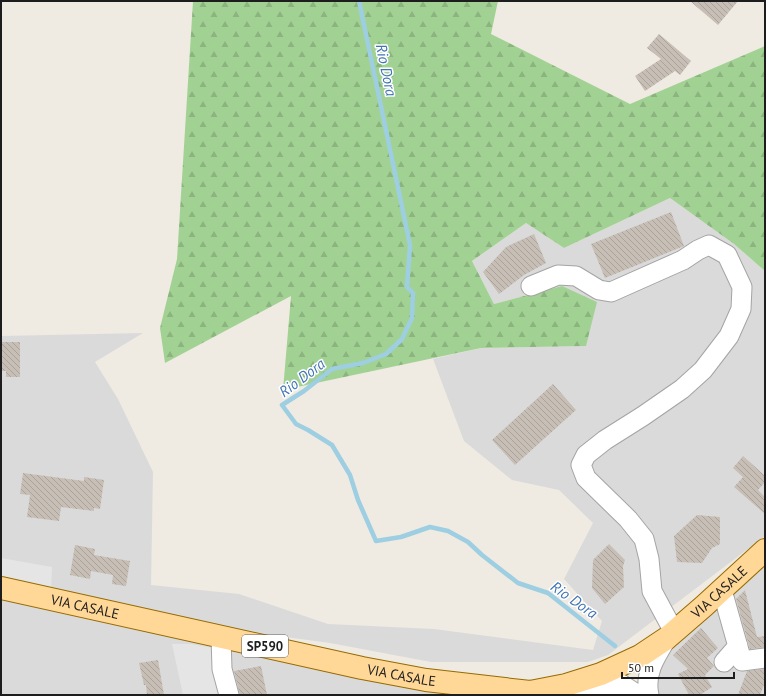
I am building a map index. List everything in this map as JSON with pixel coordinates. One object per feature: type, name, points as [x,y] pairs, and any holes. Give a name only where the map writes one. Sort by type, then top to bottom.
[{"type":"main road","name":"VIA CASALE","points":[[15,589],[188,636],[221,637],[426,680],[530,692],[566,685],[600,674],[640,656],[670,635],[765,550]]},
{"type":"street","points":[[531,286],[558,275],[576,276],[599,290],[611,292],[683,260],[698,250],[709,246],[728,255],[742,287],[741,309],[728,336],[703,370],[682,389],[605,440],[586,455],[581,465],[586,478],[628,519],[644,539],[649,559],[652,591],[670,635],[653,662],[647,677],[649,695]]},
{"type":"street","points":[[722,590],[742,661],[765,658]]},
{"type":"street","points":[[221,637],[222,668],[229,695]]},
{"type":"street","points":[[724,662],[738,646]]},
{"type":"street","points":[[600,674],[621,684],[638,695]]},
{"type":"street","points":[[558,695],[585,690],[610,695]]},
{"type":"street","points":[[530,692],[553,695]]},
{"type":"shaded area","points":[[670,198],[734,244],[765,271],[765,536],[608,655],[588,662],[431,662],[330,643],[220,628],[1,585],[1,336],[143,333],[95,362],[118,399],[153,472],[151,585],[239,594],[328,624],[434,629],[593,650],[602,621],[564,579],[593,523],[559,490],[512,480],[464,441],[433,359],[481,348],[586,346],[562,286],[494,304],[472,261],[526,223],[564,248]]},
{"type":"shaded area","points":[[1,558],[52,567],[51,593],[1,582]]},
{"type":"shaded area","points":[[765,564],[765,695],[656,695],[658,660]]},
{"type":"shaded area","points":[[1,599],[113,624],[449,695],[1,695]]},
{"type":"shaded area","points":[[172,644],[191,644],[213,648],[221,695],[183,695]]},
{"type":"green space","points":[[193,1],[498,1],[491,34],[630,104],[765,46],[765,271],[734,244],[670,198],[564,248],[526,223],[472,261],[494,304],[562,286],[597,302],[586,346],[481,348],[283,390],[291,296],[165,363],[160,328],[177,259]]},
{"type":"building","points":[[690,1],[738,1],[718,25]]},
{"type":"building","points":[[659,34],[691,61],[680,75],[675,71],[645,91],[635,76],[661,59],[647,48]]},
{"type":"building","points":[[671,212],[684,246],[605,278],[591,244]]},
{"type":"building","points":[[534,234],[546,263],[524,275],[499,294],[483,272],[506,247]]},
{"type":"building","points":[[1,342],[20,342],[20,377],[6,377],[6,371],[1,371]]},
{"type":"building","points":[[553,384],[576,410],[515,465],[492,440]]},
{"type":"building","points":[[743,456],[765,476],[765,482],[758,490],[765,497],[765,514],[734,487],[743,477],[733,468]]},
{"type":"building","points":[[23,473],[84,481],[84,477],[104,480],[100,509],[94,508],[94,511],[61,507],[59,521],[27,517],[30,495],[20,494]]},
{"type":"building","points":[[697,515],[720,517],[720,544],[712,548],[702,563],[677,562],[674,536]]},
{"type":"building","points":[[609,544],[625,560],[623,566],[624,587],[605,604],[592,588],[593,560]]},
{"type":"building","points":[[75,545],[95,549],[94,555],[130,561],[126,586],[112,584],[113,575],[91,571],[90,579],[70,575]]},
{"type":"building","points":[[745,590],[757,637],[765,636],[765,647],[750,649],[736,599]]},
{"type":"building","points":[[701,628],[718,648],[707,658],[714,666],[705,675],[712,687],[700,695],[689,695],[678,674],[688,669],[673,655]]},
{"type":"building","points":[[158,660],[164,695],[147,695],[146,685],[144,685],[139,663]]},
{"type":"building","points":[[261,666],[267,695],[240,695],[234,671]]},
{"type":"building","points":[[765,669],[765,682],[760,695],[738,695],[747,671]]},
{"type":"waterway","name":"Rio Dora","points":[[359,1],[410,245],[407,287],[413,293],[412,318],[402,339],[386,354],[363,363],[332,369],[304,391],[282,405],[296,424],[332,445],[350,475],[358,500],[376,541],[401,537],[430,527],[448,531],[468,542],[518,583],[548,593],[615,646]]}]
